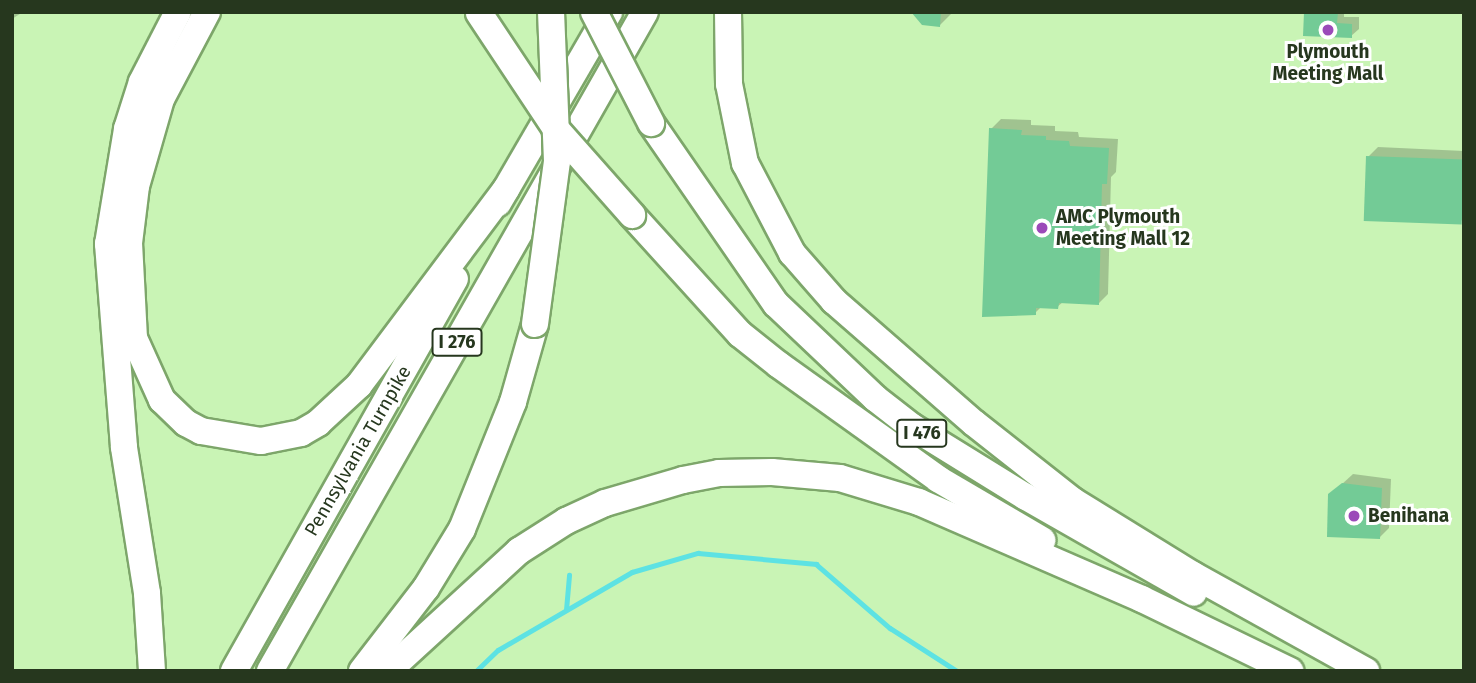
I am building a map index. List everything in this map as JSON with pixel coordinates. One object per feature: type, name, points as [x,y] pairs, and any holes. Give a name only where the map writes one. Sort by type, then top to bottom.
[{"type":"highway","points":[[152,671],[147,593],[124,447],[108,244],[127,129],[142,82],[178,12]]},
{"type":"highway","points":[[207,12],[182,54],[153,123],[136,186],[129,243],[134,338],[162,400],[186,423],[212,434],[261,442],[283,439],[318,423],[359,385],[507,188]]},
{"type":"highway","points":[[479,12],[556,129],[632,215]]},
{"type":"highway","name":"I 476","points":[[501,12],[563,119],[632,215],[740,334],[938,479],[1142,598],[1290,671]]},
{"type":"highway","points":[[362,671],[426,588],[462,528],[513,402],[535,324],[557,161],[551,12]]},
{"type":"highway","name":"I 476","points":[[594,12],[651,123],[776,303],[828,356],[911,426],[1152,573],[1363,671]]},
{"type":"highway","name":"Pennsylvania Turnpike","points":[[234,671],[609,12]]},
{"type":"highway","name":"Pennsylvania Turnpike","points":[[270,671],[645,12]]},
{"type":"highway","points":[[728,12],[729,84],[745,163],[792,253],[834,301],[974,423],[1073,500],[1193,575],[1363,671]]},
{"type":"highway","points":[[388,671],[471,592],[541,535],[605,503],[719,473],[809,474],[864,485],[919,502],[1142,598]]},
{"type":"building","points":[[911,12],[941,12],[940,27],[922,25]]},
{"type":"building","name":"Plymouth Meeting Mall","points":[[1304,12],[1338,12],[1337,23],[1352,24],[1352,38],[1303,36]]},
{"type":"building","name":"AMC Plymouth Meeting Mall 12","points":[[989,128],[1022,130],[1021,135],[1046,136],[1046,140],[1069,141],[1070,146],[1109,148],[1107,184],[1102,184],[1099,305],[1059,303],[1058,309],[1036,308],[1036,315],[982,317]]},
{"type":"building","points":[[1366,156],[1464,159],[1462,224],[1364,221]]},
{"type":"building","name":"Benihana","points":[[1342,483],[1382,488],[1380,539],[1327,537],[1328,494]]},
{"type":"waterway","points":[[476,671],[498,650],[632,572],[698,553],[816,564],[890,628],[957,671]]},
{"type":"waterway","points":[[566,610],[569,575]]},
{"type":"place","name":"Plymouth Meeting Mall","points":[[1328,30]]},
{"type":"place","name":"AMC Plymouth Meeting Mall 12","points":[[1042,228]]},
{"type":"place","name":"Benihana","points":[[1354,516]]}]
